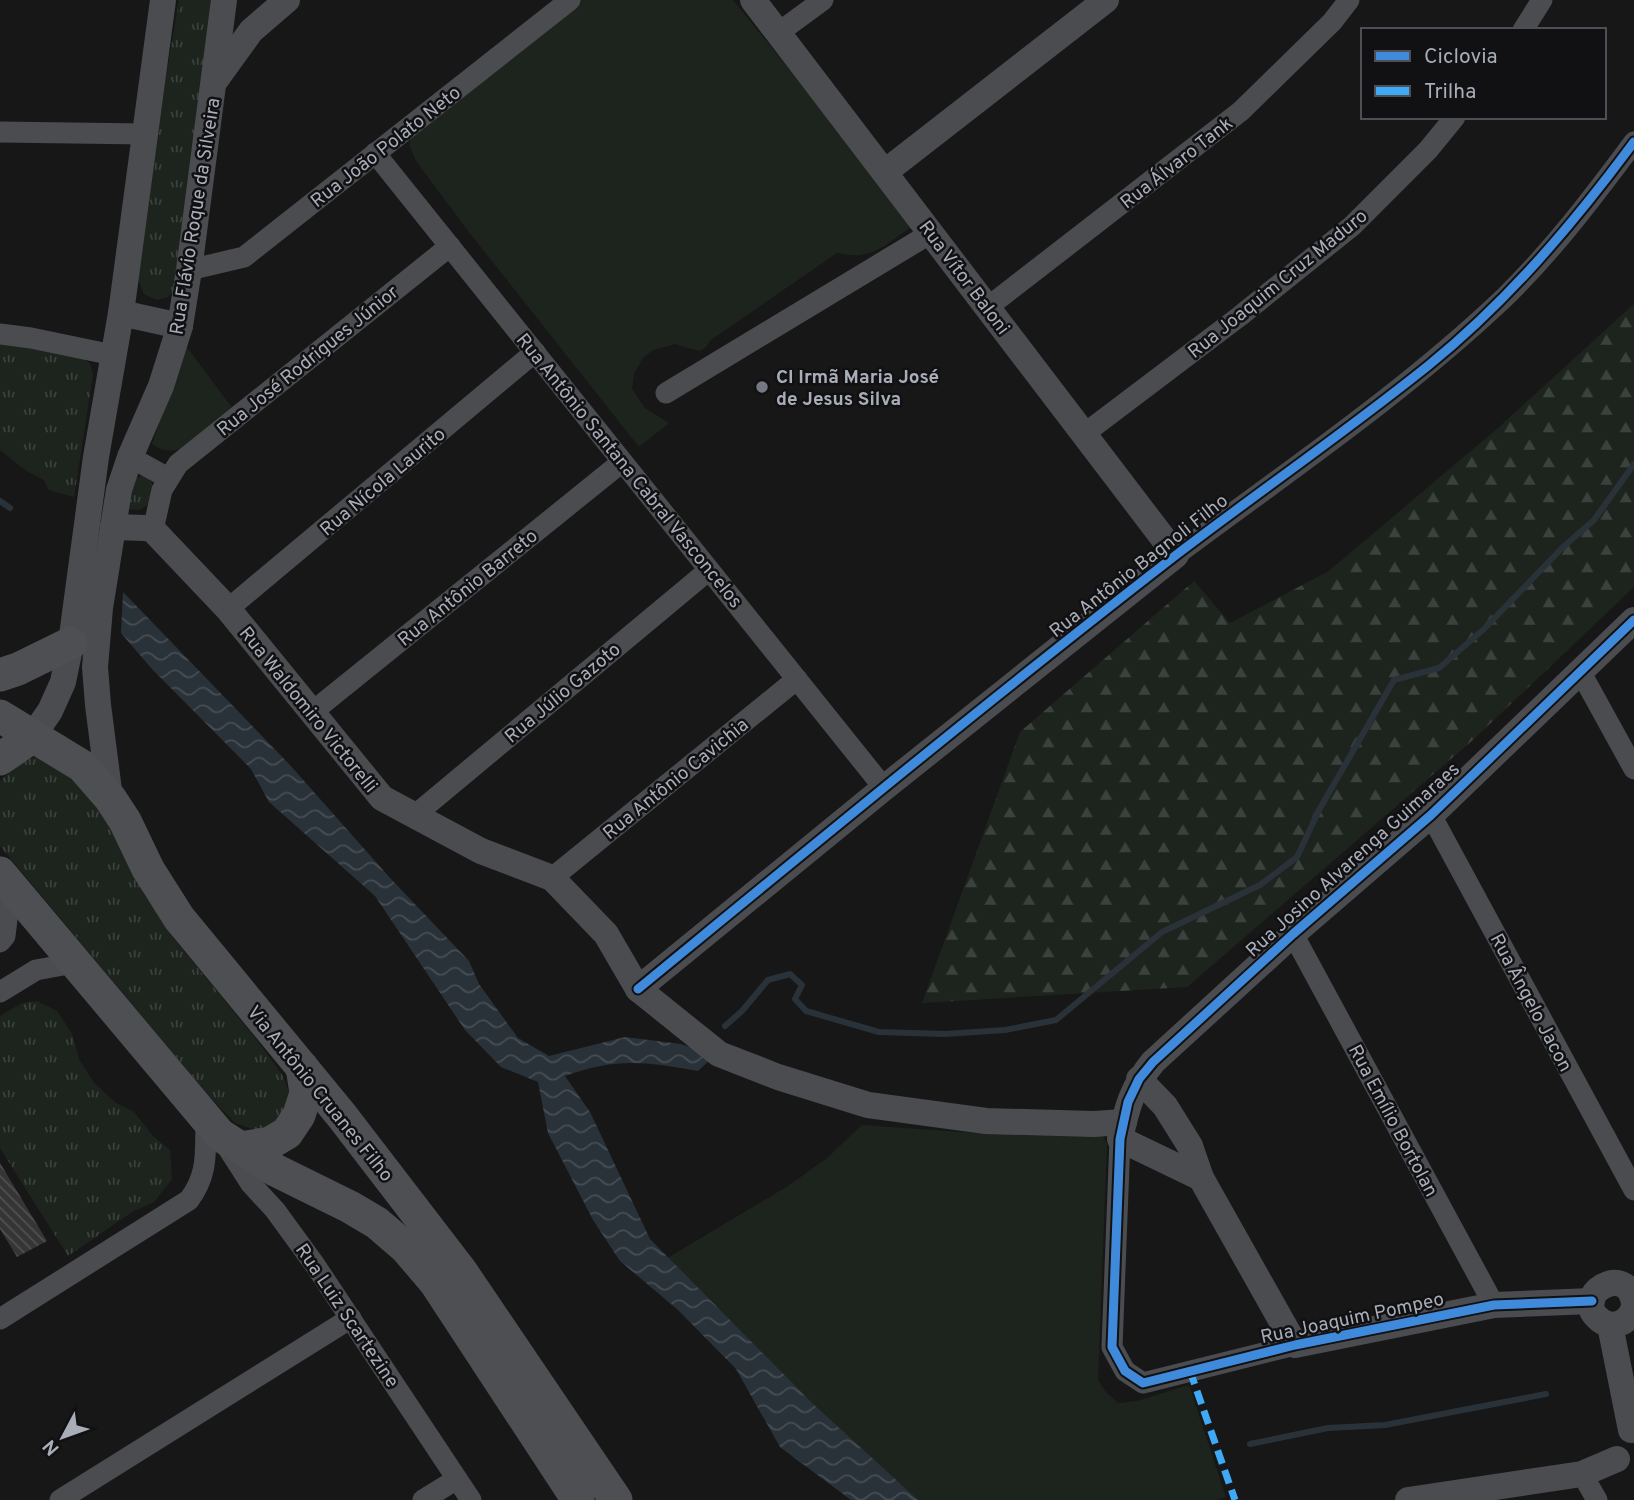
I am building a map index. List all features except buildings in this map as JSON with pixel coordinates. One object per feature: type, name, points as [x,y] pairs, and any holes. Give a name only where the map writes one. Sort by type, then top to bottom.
[{"type":"main road","points":[[0,675],[71,643]]},
{"type":"main road","name":"Via Antônio Cruanes Filho","points":[[0,716],[82,766],[110,798],[125,821],[148,869],[179,918],[302,1068],[461,1271],[616,1500]]},
{"type":"main road","points":[[0,759],[32,737]]},
{"type":"main road","points":[[5,880],[222,1134],[275,1170],[377,1223],[406,1248],[435,1282],[578,1500]]},
{"type":"main road","points":[[222,1134],[270,1143],[287,1133],[299,1115],[306,1093],[302,1068]]},
{"type":"street","points":[[32,737],[50,711],[63,682],[71,643],[96,457],[121,313],[163,0]]},
{"type":"street","name":"Rua Flávio Roque da Silveira","points":[[110,798],[95,667],[100,608],[119,490],[130,457],[161,386],[180,326],[224,0]]},
{"type":"street","points":[[214,83],[251,31],[287,0]]},
{"type":"street","name":"Rua João Polato Neto","points":[[189,270],[244,257],[570,0]]},
{"type":"street","name":"Rua Vítor Baloni","points":[[752,0],[1176,555]]},
{"type":"street","points":[[778,33],[823,0]]},
{"type":"street","points":[[885,172],[1106,0]]},
{"type":"street","name":"Rua Álvaro Tank","points":[[988,307],[1241,111],[1332,22],[1349,0]]},
{"type":"street","points":[[1524,28],[1542,0]]},
{"type":"street","name":"Rua Joaquim Cruz Maduro","points":[[1084,434],[1240,316],[1352,226],[1427,150],[1453,119]]},
{"type":"street","points":[[0,132],[145,134]]},
{"type":"street","name":"Rua Antônio Bagnoli Filho","points":[[638,989],[1176,555],[1440,355],[1507,295],[1589,203],[1634,142]]},
{"type":"street","name":"Rua Antônio Santana Cabral Vasconcelos","points":[[375,153],[884,788]]},
{"type":"street","points":[[666,393],[931,233]]},
{"type":"street","name":"Rua José Rodrigues Júnior","points":[[153,530],[162,490],[178,464],[450,246]]},
{"type":"street","points":[[121,313],[180,326]]},
{"type":"street","points":[[0,334],[113,355]]},
{"type":"street","name":"Rua Nícola Laurito","points":[[228,609],[535,352]]},
{"type":"street","points":[[130,457],[168,478]]},
{"type":"street","name":"Rua Antônio Barreto","points":[[311,713],[622,462]]},
{"type":"street","points":[[113,527],[153,530]]},
{"type":"street","name":"Rua Waldomiro Victorelli","points":[[153,530],[228,609],[382,798],[481,851],[552,877],[606,934],[638,989]]},
{"type":"street","name":"Rua Júlio Gazoto","points":[[415,815],[709,570]]},
{"type":"street","name":"Rua Josino Alvarenga Guimaraes","points":[[1122,1130],[1128,1102],[1139,1079],[1153,1062],[1293,934],[1431,815],[1634,620]]},
{"type":"street","points":[[1580,671],[1634,769]]},
{"type":"street","name":"Rua Antônio Cavichia","points":[[552,877],[797,679]]},
{"type":"street","name":"Rua Ângelo Jacon","points":[[1431,815],[1634,1190]]},
{"type":"street","points":[[0,942],[5,936],[5,880]]},
{"type":"street","name":"Rua Emílio Bortolan","points":[[1293,934],[1494,1305]]},
{"type":"street","points":[[0,992],[36,970],[74,963]]},
{"type":"street","points":[[638,989],[719,1054],[778,1077],[868,1105],[986,1121],[1094,1124],[1122,1130],[1201,1178]]},
{"type":"street","points":[[1139,1079],[1165,1106],[1190,1146],[1201,1178],[1294,1345]]},
{"type":"street","name":"Rua Joaquim Pompeo","points":[[1122,1130],[1112,1347],[1125,1371],[1143,1383],[1294,1345],[1494,1305],[1592,1301]]},
{"type":"street","points":[[0,1319],[189,1200],[201,1184],[205,1162],[222,1134]]},
{"type":"street","name":"Rua Luiz Scartezine","points":[[222,1134],[251,1184],[293,1234],[471,1500]]},
{"type":"street","points":[[1605,1284],[1619,1284],[1633,1298],[1629,1318],[1624,1322],[1610,1325],[1595,1314],[1592,1301],[1605,1284]]},
{"type":"street","points":[[60,1500],[351,1318]]},
{"type":"street","points":[[1610,1325],[1633,1430],[1622,1434],[1616,1443],[1615,1454],[1625,1464]]},
{"type":"street","points":[[1408,1500],[1582,1474],[1625,1464]]},
{"type":"street","points":[[1582,1474],[1597,1500]]},
{"type":"street","points":[[423,1500],[457,1479]]},
{"type":"green space","points":[[179,0],[214,0],[176,288],[168,297],[157,300],[144,294],[138,279],[156,136]]},
{"type":"green space","points":[[578,0],[733,0],[913,226],[878,250],[860,255],[837,253],[699,351],[675,344],[653,350],[643,358],[634,374],[632,389],[645,408],[669,423],[639,447],[465,227],[416,161],[409,144],[415,126]]},
{"type":"green space","points":[[1634,304],[1634,587],[1474,739],[1187,987],[922,1003],[1020,732],[1194,581],[1230,623],[1329,571],[1498,428]]},
{"type":"green space","points":[[0,341],[80,356],[90,364],[93,375],[74,497],[49,490],[44,480],[25,470],[0,450]]},
{"type":"green space","points":[[186,346],[233,409],[196,442],[174,450],[163,450],[152,444]]},
{"type":"green space","points":[[143,475],[151,483],[151,502],[140,510],[126,509],[136,478]]},
{"type":"green space","points":[[35,757],[60,759],[82,771],[144,895],[178,944],[283,1076],[290,1095],[288,1111],[274,1125],[255,1130],[235,1123],[208,1095],[0,846],[0,781],[18,764]]},
{"type":"green space","points":[[37,1001],[57,1011],[72,1034],[79,1059],[94,1083],[116,1103],[134,1112],[154,1137],[170,1150],[172,1179],[154,1202],[132,1212],[68,1256],[0,1148],[0,1016],[22,1003]]},
{"type":"green space","points":[[862,1125],[989,1134],[1100,1131],[1107,1144],[1098,1380],[1118,1403],[1137,1401],[1189,1385],[1226,1497],[1216,1500],[904,1500],[664,1260],[788,1186],[827,1158]]},
{"type":"water","points":[[123,592],[289,764],[391,879],[469,961],[479,984],[518,1038],[549,1056],[625,1037],[681,1044],[714,1056],[698,1071],[632,1063],[600,1066],[565,1076],[590,1112],[650,1239],[813,1404],[918,1500],[851,1500],[780,1447],[736,1369],[678,1310],[620,1261],[593,1220],[548,1133],[538,1082],[501,1067],[465,1030],[375,896],[269,802],[251,769],[152,669],[121,633]]},
{"type":"waterway","points":[[725,1026],[742,1011],[768,980],[790,974],[802,985],[795,999],[806,1011],[879,1032],[945,1034],[1005,1030],[1056,1020],[1162,932],[1260,885],[1297,857],[1319,810],[1394,680],[1439,668],[1484,629],[1562,548],[1594,520],[1634,464]]},
{"type":"waterway","points":[[0,501],[10,508]]},
{"type":"waterway","points":[[1250,1444],[1328,1428],[1385,1425],[1546,1394]]},
{"type":"marked path","points":[[1190,1371],[1235,1500]]},
{"type":"cycle path","points":[[638,989],[1108,608],[1429,365],[1486,315],[1539,260],[1634,142]]},
{"type":"cycle path","points":[[1592,1301],[1494,1305],[1295,1345],[1143,1383],[1125,1371],[1112,1347],[1120,1139],[1128,1102],[1139,1079],[1153,1062],[1293,934],[1431,815],[1634,620]]},
{"type":"place","name":"CI Irmã Maria José de Jesus Silva","points":[[762,387]]}]
